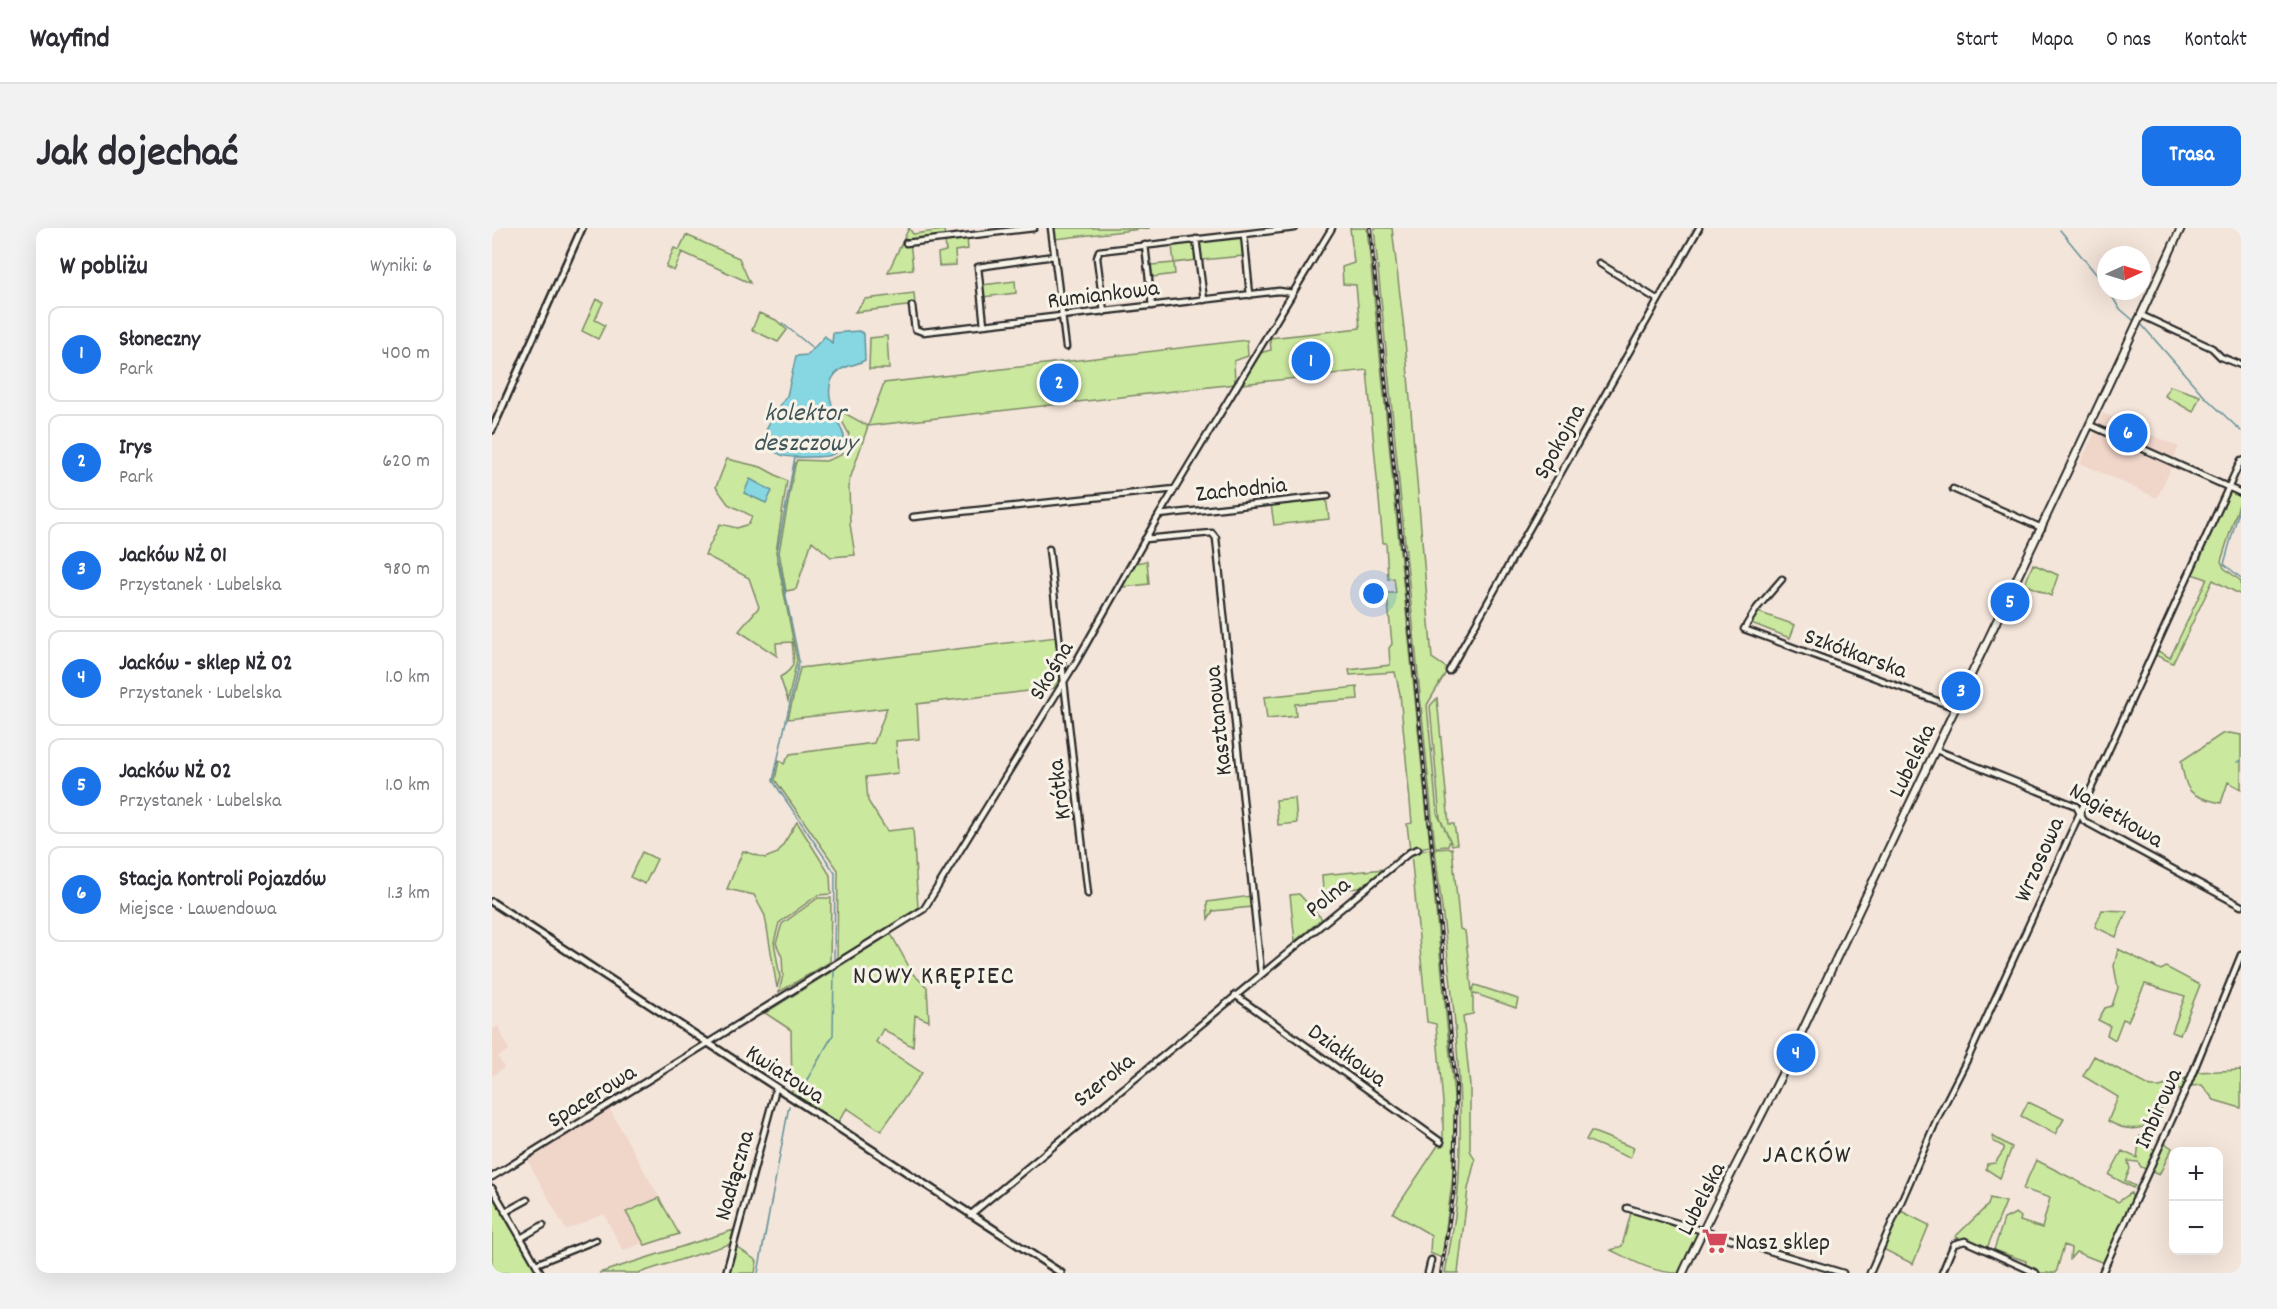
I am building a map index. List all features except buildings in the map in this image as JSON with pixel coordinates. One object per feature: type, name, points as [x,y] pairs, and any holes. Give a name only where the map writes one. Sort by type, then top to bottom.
[{"type":"main road","name":"Lubelska","points":[[1683,1273],[1761,1118],[2042,528],[2181,228]]},
{"type":"street","points":[[906,243],[1034,228]]},
{"type":"street","points":[[1051,228],[1066,346]]},
{"type":"street","points":[[1104,312],[1098,253],[1145,245],[1295,228]]},
{"type":"street","name":"Skośna","points":[[709,1044],[924,909],[1064,682],[1159,515],[1332,228]]},
{"type":"street","name":"Spokojna","points":[[1449,671],[1699,228]]},
{"type":"street","points":[[492,430],[582,229]]},
{"type":"street","points":[[1244,234],[1250,295]]},
{"type":"street","points":[[1196,239],[1204,300]]},
{"type":"street","points":[[1145,245],[1152,306]]},
{"type":"street","points":[[984,325],[977,271],[979,266],[1054,256]]},
{"type":"street","points":[[1599,263],[1658,300]]},
{"type":"street","name":"Rumiankowa","points":[[912,306],[917,332],[1284,291],[1293,293]]},
{"type":"street","points":[[2141,315],[2212,348],[2221,357],[2241,366]]},
{"type":"street","points":[[2090,424],[2241,493]]},
{"type":"street","name":"Wrzosowa","points":[[1870,1273],[2241,460]]},
{"type":"street","points":[[913,517],[1175,489]]},
{"type":"street","points":[[1953,489],[2042,528]]},
{"type":"street","name":"Zachodnia","points":[[1159,515],[1328,496]]},
{"type":"street","name":"Kasztanowa","points":[[1145,539],[1212,533],[1216,538],[1261,974]]},
{"type":"street","points":[[1049,549],[1064,682]]},
{"type":"street","name":"Szkółkarska","points":[[1782,579],[1757,608],[1744,629],[1956,708]]},
{"type":"street","name":"Krótka","points":[[1064,682],[1088,894]]},
{"type":"street","name":"Nagietkowa","points":[[1936,750],[2076,806],[2084,821],[2241,906]]},
{"type":"street","name":"Polna","points":[[1261,974],[1410,852],[1418,849]]},
{"type":"street","name":"Kwiatowa","points":[[492,902],[1061,1273]]},
{"type":"street","name":"Imbirowa","points":[[2102,1273],[2189,1082],[2241,955]]},
{"type":"street","name":"Szeroka","points":[[970,1215],[1261,974]]},
{"type":"street","name":"Działkowa","points":[[1235,995],[1441,1142]]},
{"type":"street","name":"Spacerowa","points":[[492,1177],[709,1044]]},
{"type":"street","name":"Nadłączna","points":[[726,1273],[776,1088]]},
{"type":"street","points":[[492,1188],[541,1273]]},
{"type":"street","points":[[506,1212],[527,1200]]},
{"type":"street","points":[[1627,1208],[1843,1273]]},
{"type":"street","points":[[521,1238],[543,1225]]},
{"type":"street","points":[[536,1264],[596,1240]]},
{"type":"street","points":[[1942,1273],[1954,1244],[1965,1241],[2036,1273]]},
{"type":"street","points":[[1428,1273],[1431,1260]]},
{"type":"shaded area","points":[[2103,413],[2179,447],[2173,460],[2097,425]]},
{"type":"shaded area","points":[[2096,430],[2173,464],[2157,498],[2080,463]]},
{"type":"shaded area","points":[[498,1026],[509,1050],[498,1057],[504,1068],[492,1076],[492,1030]]},
{"type":"shaded area","points":[[609,1108],[659,1197],[625,1211],[643,1243],[623,1251],[604,1214],[566,1230],[528,1161]]},
{"type":"green space","points":[[909,228],[913,234],[944,230],[945,238],[910,241],[913,269],[888,272]]},
{"type":"green space","points":[[1054,228],[1150,228],[1055,239]]},
{"type":"green space","points":[[1350,228],[1367,228],[1430,846],[1410,850],[1407,824],[1412,823],[1400,694],[1395,672],[1350,675],[1349,670],[1390,665],[1389,648],[1392,644],[1387,593],[1396,593],[1394,578],[1388,579],[1386,543],[1383,543],[1367,370],[1242,384],[1260,353],[1271,350],[1270,338],[1360,328],[1356,285],[1343,284],[1342,267],[1354,263]]},
{"type":"green space","points":[[1374,228],[1392,228],[1404,329],[1432,658],[1448,669],[1427,705],[1437,813],[1450,840],[1448,846],[1435,847]]},
{"type":"green space","points":[[686,235],[739,258],[750,283],[682,252],[674,271],[666,267],[674,248],[679,250]]},
{"type":"green space","points":[[967,237],[968,249],[955,251],[956,265],[939,266],[938,253],[946,251],[945,240]]},
{"type":"green space","points":[[1241,237],[1243,256],[1202,260],[1200,241]]},
{"type":"green space","points":[[1194,243],[1196,260],[1174,263],[1172,246]]},
{"type":"green space","points":[[1174,263],[1175,274],[1153,277],[1151,265]]},
{"type":"green space","points":[[1015,281],[1016,293],[983,297],[982,285]]},
{"type":"green space","points":[[914,293],[915,305],[855,312],[865,299]]},
{"type":"green space","points":[[596,299],[603,302],[595,320],[605,325],[598,339],[582,331]]},
{"type":"green space","points":[[759,313],[776,320],[787,330],[778,342],[752,330]]},
{"type":"green space","points":[[887,336],[889,369],[869,369],[870,338]]},
{"type":"green space","points":[[1247,340],[1248,356],[1234,361],[1235,384],[868,426],[884,383]]},
{"type":"green space","points":[[2170,386],[2200,396],[2193,412],[2165,396]]},
{"type":"green space","points":[[835,408],[868,426],[849,482],[850,524],[855,555],[831,557],[812,541],[796,589],[786,591],[779,552],[797,460],[826,461],[841,455],[849,434]]},
{"type":"green space","points":[[727,459],[761,467],[787,481],[776,552],[797,660],[788,701],[780,677],[792,666],[794,658],[792,642],[776,643],[777,656],[739,631],[759,607],[749,578],[705,555],[720,524],[737,528],[749,524],[752,516],[728,504],[716,487]]},
{"type":"green space","points":[[2229,488],[2241,494],[2221,561],[2224,568],[2241,581],[2241,595],[2213,580],[2173,663],[2153,654]],"holes":[[[2192,574],[2207,579],[2170,658],[2158,651]]]},
{"type":"green space","points":[[1326,497],[1329,519],[1274,525],[1271,504]]},
{"type":"green space","points":[[1147,561],[1149,584],[1122,587],[1136,563]]},
{"type":"green space","points":[[2033,564],[2058,575],[2051,596],[2025,584]]},
{"type":"green space","points":[[1758,612],[1795,625],[1790,638],[1751,623]]},
{"type":"green space","points":[[1057,637],[1061,677],[1054,688],[917,704],[919,739],[896,741],[898,773],[866,777],[868,801],[887,831],[913,828],[918,908],[837,959],[838,870],[775,780],[779,760],[784,764],[790,754],[874,743],[887,708],[788,719],[800,668]]},
{"type":"green space","points":[[1357,687],[1358,699],[1295,704],[1296,716],[1267,719],[1264,697]]},
{"type":"green space","points":[[1437,698],[1449,824],[1454,824],[1457,844],[1452,845],[1440,818],[1430,706]]},
{"type":"green space","points":[[2222,734],[2241,735],[2241,789],[2228,782],[2221,803],[2195,795],[2185,780],[2181,761]]},
{"type":"green space","points":[[1295,798],[1297,823],[1278,825],[1276,800]]},
{"type":"green space","points":[[797,822],[830,875],[831,894],[818,895],[779,923],[774,942],[780,977],[777,988],[765,916],[754,895],[727,889],[743,851],[765,858],[778,853]]},
{"type":"green space","points":[[1452,848],[1460,929],[1465,931],[1472,991],[1475,985],[1518,999],[1516,1008],[1473,993],[1473,1014],[1463,1016],[1470,1086],[1470,1150],[1475,1160],[1468,1189],[1458,1273],[1445,1273],[1458,1186],[1460,1132],[1454,1011],[1435,849]]},
{"type":"green space","points":[[1430,849],[1455,1107],[1455,1160],[1442,1258],[1430,1253],[1431,1235],[1393,1213],[1443,1138],[1443,1103],[1436,1024],[1427,1022],[1411,853]]},
{"type":"green space","points":[[642,852],[657,859],[645,884],[630,877]]},
{"type":"green space","points":[[1385,869],[1359,888],[1323,891],[1322,875]]},
{"type":"green space","points":[[1299,894],[1322,919],[1295,941],[1290,895]]},
{"type":"green space","points":[[1251,896],[1252,907],[1213,911],[1208,919],[1207,902]]},
{"type":"green space","points":[[818,898],[831,898],[830,962],[779,992],[783,975],[782,957],[776,943],[782,924]]},
{"type":"green space","points":[[2102,910],[2127,911],[2116,937],[2095,927]]},
{"type":"green space","points":[[891,934],[913,974],[927,987],[929,1021],[915,1015],[913,1047],[883,1029],[876,1042],[922,1073],[881,1131],[847,1108],[837,1124],[792,1094],[791,1030],[765,1013]]},
{"type":"green space","points":[[2118,949],[2161,970],[2166,967],[2200,985],[2180,1035],[2172,1032],[2185,996],[2145,984],[2128,1021],[2123,1019],[2115,1040],[2107,1035],[2110,1026],[2098,1020],[2105,1008],[2112,1006],[2118,988],[2114,966]]},
{"type":"green space","points":[[2094,1056],[2151,1087],[2160,1087],[2186,1078],[2182,1089],[2167,1094],[2157,1120],[2145,1127],[2133,1129],[2121,1127],[2108,1121],[2118,1097],[2083,1076]]},
{"type":"green space","points":[[2241,1070],[2241,1108],[2214,1100],[2202,1085],[2191,1086],[2196,1072]]},
{"type":"green space","points":[[2028,1102],[2064,1119],[2055,1134],[2021,1116]]},
{"type":"green space","points":[[1591,1131],[1634,1148],[1630,1158],[1586,1140]]},
{"type":"green space","points":[[1992,1136],[2012,1147],[2000,1178],[1986,1169],[1987,1164],[1995,1163],[2004,1150],[2004,1147],[1993,1141]]},
{"type":"green space","points":[[2140,1136],[2146,1136],[2147,1148],[2155,1149],[2166,1144],[2170,1147],[2159,1175],[2141,1167],[2138,1162],[2128,1161],[2130,1169],[2125,1181],[2135,1186],[2133,1188],[2109,1175],[2122,1151],[2137,1158]]},
{"type":"green space","points":[[2036,1160],[2118,1202],[2131,1193],[2133,1199],[2104,1263],[2076,1252],[2070,1259],[2071,1248],[2064,1245],[2056,1273],[2024,1273],[2026,1261],[1994,1250],[2004,1219],[2016,1213],[2021,1217],[2020,1221],[2042,1228],[2050,1198],[2023,1189]]},
{"type":"green space","points":[[492,1193],[538,1273],[492,1273]]},
{"type":"green space","points":[[659,1198],[679,1234],[645,1245],[626,1212]]},
{"type":"green space","points":[[1990,1198],[2006,1202],[1987,1248],[1955,1237],[1988,1205]]},
{"type":"green space","points":[[1632,1209],[1698,1232],[1678,1273],[1652,1269],[1611,1250],[1622,1246]]},
{"type":"green space","points":[[1901,1211],[1929,1225],[1913,1264],[1883,1249]]},
{"type":"green space","points":[[734,1230],[730,1244],[639,1273],[599,1273]]},
{"type":"green space","points":[[734,1245],[757,1261],[755,1273],[728,1273]]},
{"type":"water","name":"kolektor deszczowy","points":[[859,331],[864,334],[865,360],[840,370],[833,377],[830,385],[831,402],[844,436],[840,449],[832,455],[821,457],[787,457],[776,453],[764,436],[771,418],[787,396],[796,356],[807,355],[825,336],[832,343],[833,333]]},
{"type":"water","points":[[750,479],[772,491],[766,503],[744,493]]},
{"type":"waterway","points":[[2060,230],[2097,275]]},
{"type":"waterway","points":[[2114,300],[2119,308],[2133,320]]},
{"type":"waterway","points":[[782,323],[814,349]]},
{"type":"waterway","points":[[2141,324],[2204,396],[2241,431]]},
{"type":"waterway","points":[[795,457],[777,552],[799,661],[773,781],[835,873],[834,961]]},
{"type":"waterway","points":[[2241,503],[2224,564],[2241,578]]},
{"type":"waterway","points":[[2237,762],[2241,761]]},
{"type":"waterway","points":[[796,1093],[805,1083],[833,1035],[834,969]]},
{"type":"waterway","points":[[758,1273],[789,1106]]},
{"type":"railway","points":[[1370,228],[1456,1086],[1454,1190],[1441,1273]]},
{"type":"place","name":"Słoneczny","points":[[1311,361]]},
{"type":"place","name":"Irys","points":[[1059,383]]},
{"type":"place","name":"Stacja Kontroli Pojazdów","points":[[2128,433]]},
{"type":"place","name":"Jacków NŻ 02","points":[[2010,602]]},
{"type":"place","name":"Jacków NŻ 01","points":[[1961,691]]},
{"type":"place","name":"Jacków - sklep NŻ 02","points":[[1796,1053]]},
{"type":"place","name":"Nasz sklep","points":[[1715,1241]]},
{"type":"district","name":"NOWY KRĘPIEC","points":[[934,974]]},
{"type":"district","name":"JACKÓW","points":[[1807,1153]]}]
